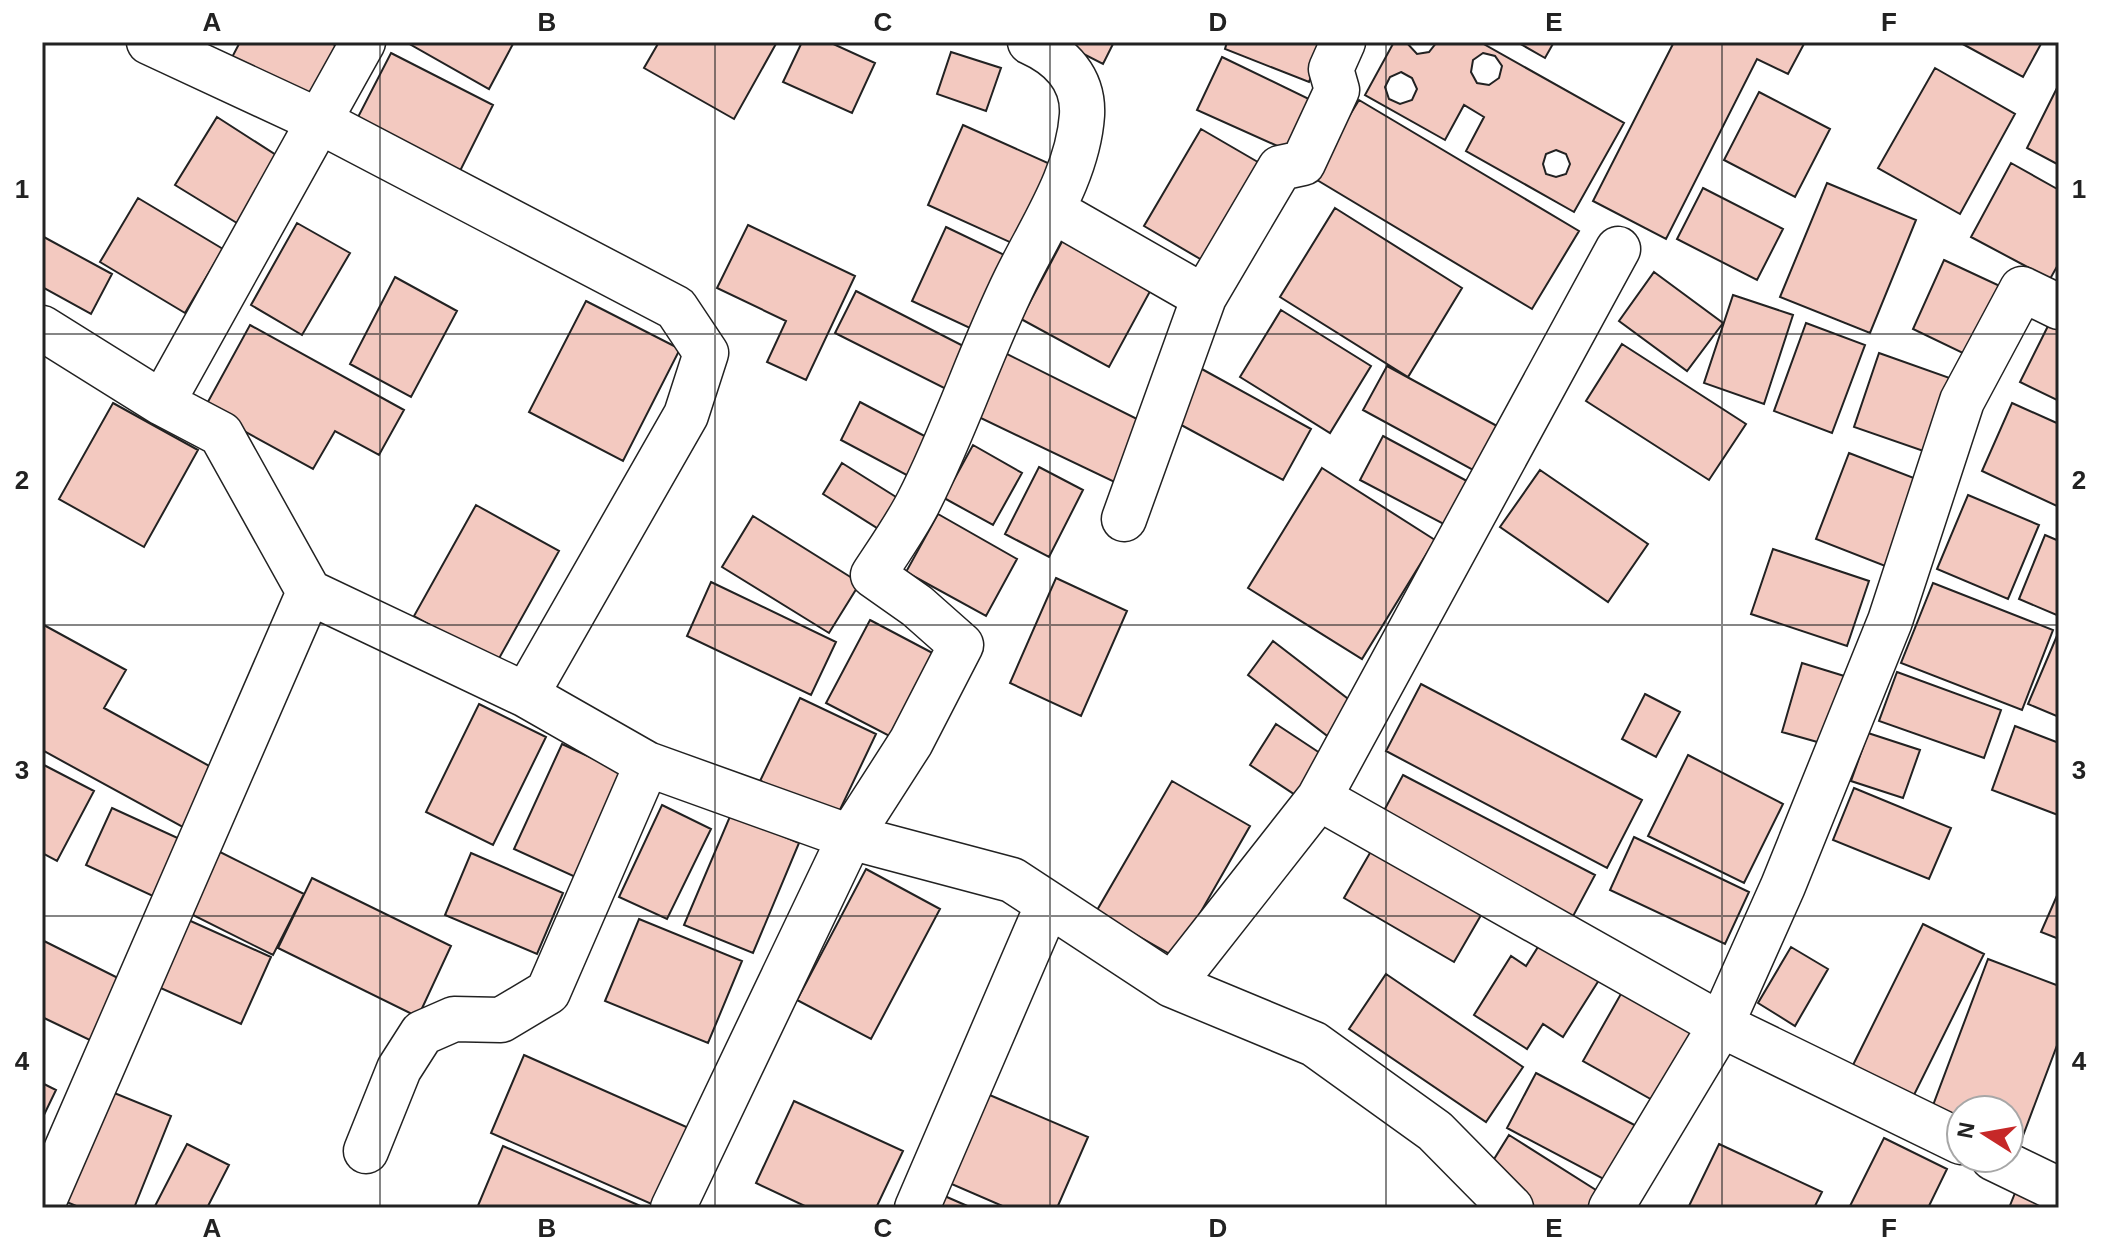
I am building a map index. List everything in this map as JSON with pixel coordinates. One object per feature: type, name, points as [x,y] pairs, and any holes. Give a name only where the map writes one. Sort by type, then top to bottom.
[{"type":"street","points":[[149,42],[319,121],[676,308],[706,353],[686,415],[526,695]]},
{"type":"street","points":[[162,403],[363,42]]},
{"type":"street","points":[[673,1208],[850,837],[911,742],[961,645],[917,606],[873,575],[918,504],[1016,279],[1052,210],[1076,144],[1082,114],[1078,82],[1053,53],[1030,42]]},
{"type":"street","points":[[1124,519],[1204,297],[1280,168],[1303,163],[1337,90],[1331,69],[1343,42]]},
{"type":"street","points":[[1052,210],[1204,297]]},
{"type":"street","points":[[1172,985],[1319,798],[1618,249]]},
{"type":"street","points":[[1611,1208],[1721,1025],[1783,886],[1890,621],[1962,401],[2022,289],[2059,307]]},
{"type":"street","points":[[42,328],[162,403],[221,434],[309,592],[526,695],[647,764],[850,837],[1012,880],[1172,985],[1314,1044],[1435,1131],[1511,1208]]},
{"type":"street","points":[[47,1204],[309,592]]},
{"type":"street","points":[[366,1151],[399,1069],[422,1033],[454,1019],[501,1020],[548,992],[647,764]]},
{"type":"street","points":[[1319,798],[1721,1025],[1945,1134]]},
{"type":"street","points":[[917,1208],[1048,904]]},
{"type":"street","points":[[2025,1174],[2059,1190]]},
{"type":"building","points":[[240,42],[329,42],[343,49],[312,109],[228,65]]},
{"type":"building","points":[[406,42],[514,42],[489,89]]},
{"type":"building","points":[[659,42],[777,42],[734,119],[644,68]]},
{"type":"building","points":[[802,42],[829,42],[875,63],[852,113],[783,82]]},
{"type":"building","points":[[1060,42],[1114,42],[1103,64]]},
{"type":"building","points":[[1227,42],[1324,42],[1309,82],[1225,49]]},
{"type":"building","points":[[1394,42],[1406,42],[1417,54],[1429,52],[1437,42],[1480,42],[1624,123],[1574,212],[1466,151],[1484,117],[1464,105],[1445,140],[1365,95]],"holes":[[[1483,53],[1495,56],[1502,66],[1499,78],[1489,85],[1477,83],[1471,72],[1473,60]],[[1401,72],[1412,78],[1417,89],[1412,100],[1400,104],[1389,99],[1385,87],[1390,77]],[[1556,150],[1566,154],[1570,164],[1566,174],[1556,177],[1546,174],[1543,164],[1546,154]]]},
{"type":"building","points":[[1517,42],[1554,42],[1545,58]]},
{"type":"building","points":[[1674,42],[1805,42],[1788,74],[1757,59],[1666,239],[1593,201]]},
{"type":"building","points":[[1959,42],[2042,42],[2023,77]]},
{"type":"building","points":[[951,52],[1001,68],[986,111],[937,94]]},
{"type":"building","points":[[391,53],[493,105],[460,171],[357,119]]},
{"type":"building","points":[[1222,57],[1311,100],[1293,153],[1197,110]]},
{"type":"building","points":[[1935,68],[2015,114],[1960,214],[1878,168]]},
{"type":"building","points":[[2059,84],[2059,165],[2027,148]]},
{"type":"building","points":[[1759,92],[1830,129],[1795,197],[1724,160]]},
{"type":"building","points":[[1359,100],[1579,231],[1532,309],[1312,177]]},
{"type":"building","points":[[217,117],[287,162],[245,228],[175,185]]},
{"type":"building","points":[[963,125],[1059,168],[1023,248],[928,205]]},
{"type":"building","points":[[1201,129],[1263,165],[1207,263],[1144,226]]},
{"type":"building","points":[[2011,163],[2059,190],[2059,263],[2050,279],[1971,237]]},
{"type":"building","points":[[1827,183],[1916,220],[1870,333],[1780,297]]},
{"type":"building","points":[[1703,188],[1783,229],[1757,280],[1677,239]]},
{"type":"building","points":[[138,198],[223,249],[185,313],[100,262]]},
{"type":"building","points":[[1335,208],[1462,288],[1408,377],[1280,297]]},
{"type":"building","points":[[297,223],[350,253],[302,335],[251,305]]},
{"type":"building","points":[[748,225],[855,276],[806,380],[767,362],[786,321],[717,288]]},
{"type":"building","points":[[946,227],[1021,263],[987,336],[912,301]]},
{"type":"building","points":[[42,236],[112,274],[91,314],[42,287]]},
{"type":"building","points":[[1065,236],[1154,284],[1109,367],[1021,319]]},
{"type":"building","points":[[1944,260],[2002,287],[1969,356],[1913,329]]},
{"type":"building","points":[[1654,272],[1723,323],[1687,371],[1619,321]]},
{"type":"building","points":[[395,277],[457,311],[411,397],[350,364]]},
{"type":"building","points":[[856,291],[975,352],[954,393],[835,333]]},
{"type":"building","points":[[1733,295],[1793,315],[1764,404],[1704,383]]},
{"type":"building","points":[[586,301],[680,349],[623,461],[529,412]]},
{"type":"building","points":[[1281,310],[1371,366],[1330,433],[1240,377]]},
{"type":"building","points":[[2051,320],[2059,325],[2059,401],[2020,382]]},
{"type":"building","points":[[1806,323],[1865,345],[1832,433],[1774,411]]},
{"type":"building","points":[[250,325],[404,410],[379,455],[335,431],[313,469],[204,409]]},
{"type":"building","points":[[1622,344],[1746,424],[1709,480],[1586,401]]},
{"type":"building","points":[[991,346],[1155,428],[1125,487],[962,409]]},
{"type":"building","points":[[1879,353],[1961,382],[1935,455],[1854,427]]},
{"type":"building","points":[[1387,366],[1497,426],[1473,470],[1363,410]]},
{"type":"building","points":[[1200,368],[1311,429],[1283,480],[1172,420]]},
{"type":"building","points":[[860,402],[934,441],[914,479],[841,440]]},
{"type":"building","points":[[113,403],[198,450],[144,547],[59,499]]},
{"type":"building","points":[[2012,403],[2059,424],[2059,507],[1982,471]]},
{"type":"building","points":[[1383,436],[1480,488],[1457,531],[1360,480]]},
{"type":"building","points":[[973,445],[1022,473],[993,525],[944,498]]},
{"type":"building","points":[[1849,453],[1932,485],[1898,571],[1816,539]]},
{"type":"building","points":[[842,463],[904,502],[885,533],[823,494]]},
{"type":"building","points":[[1039,467],[1083,490],[1049,557],[1005,534]]},
{"type":"building","points":[[1322,468],[1435,540],[1362,659],[1248,588]]},
{"type":"building","points":[[1540,470],[1648,544],[1608,602],[1500,527]]},
{"type":"building","points":[[1968,495],[2039,525],[2008,599],[1937,569]]},
{"type":"building","points":[[476,505],[559,551],[497,662],[414,616]]},
{"type":"building","points":[[938,514],[1017,559],[986,616],[906,572]]},
{"type":"building","points":[[753,516],[860,583],[829,633],[722,567]]},
{"type":"building","points":[[2045,535],[2059,541],[2059,616],[2019,599]]},
{"type":"building","points":[[1773,549],[1869,581],[1847,646],[1751,614]]},
{"type":"building","points":[[1056,578],[1127,611],[1081,716],[1010,683]]},
{"type":"building","points":[[711,582],[836,642],[811,695],[687,636]]},
{"type":"building","points":[[1933,583],[2053,630],[2022,710],[1901,663]]},
{"type":"building","points":[[870,620],[942,658],[899,741],[826,703]]},
{"type":"building","points":[[42,624],[126,670],[104,708],[222,773],[190,831],[42,750]]},
{"type":"building","points":[[2059,631],[2059,717],[2028,704]]},
{"type":"building","points":[[1273,641],[1356,705],[1330,738],[1248,675]]},
{"type":"building","points":[[1802,663],[1854,679],[1835,747],[1782,732]]},
{"type":"building","points":[[1897,672],[2001,710],[1984,758],[1879,721]]},
{"type":"building","points":[[1421,684],[1642,800],[1607,868],[1386,751]]},
{"type":"building","points":[[1645,694],[1680,712],[1656,757],[1622,739]]},
{"type":"building","points":[[800,698],[876,734],[837,816],[760,781]]},
{"type":"building","points":[[479,704],[546,737],[493,845],[426,812]]},
{"type":"building","points":[[1276,724],[1332,761],[1306,802],[1250,765]]},
{"type":"building","points":[[2015,726],[2059,743],[2058,815],[1992,790]]},
{"type":"building","points":[[1868,733],[1920,750],[1903,798],[1851,781]]},
{"type":"building","points":[[562,744],[630,776],[582,880],[514,849]]},
{"type":"building","points":[[1688,755],[1783,804],[1744,883],[1648,836]]},
{"type":"building","points":[[42,764],[94,791],[57,861],[42,853]]},
{"type":"building","points":[[1403,775],[1595,875],[1571,920],[1379,820]]},
{"type":"building","points":[[1172,781],[1250,826],[1175,957],[1096,912]]},
{"type":"building","points":[[1854,788],[1951,828],[1929,879],[1833,840]]},
{"type":"building","points":[[662,805],[711,829],[667,919],[619,897]]},
{"type":"building","points":[[112,808],[182,840],[155,897],[86,865]]},
{"type":"building","points":[[731,814],[799,843],[753,953],[684,925]]},
{"type":"building","points":[[1634,837],[1749,892],[1725,944],[1610,890]]},
{"type":"building","points":[[1378,839],[1488,903],[1454,962],[1344,898]]},
{"type":"building","points":[[206,845],[304,894],[273,955],[175,906]]},
{"type":"building","points":[[471,853],[563,893],[537,954],[445,915]]},
{"type":"building","points":[[866,869],[940,909],[871,1039],[797,1000]]},
{"type":"building","points":[[312,878],[451,946],[418,1017],[278,948]]},
{"type":"building","points":[[2059,891],[2059,939],[2041,932]]},
{"type":"building","points":[[175,914],[271,957],[241,1024],[145,981]]},
{"type":"building","points":[[639,919],[742,961],[708,1043],[605,1001]]},
{"type":"building","points":[[1923,924],[1984,954],[1911,1101],[1850,1071]]},
{"type":"building","points":[[1548,931],[1606,969],[1563,1037],[1543,1024],[1527,1049],[1474,1015],[1511,956],[1526,966]]},
{"type":"building","points":[[42,940],[128,983],[98,1044],[42,1017]]},
{"type":"building","points":[[1791,947],[1828,969],[1795,1026],[1758,1003]]},
{"type":"building","points":[[1988,959],[2059,986],[2059,1040],[2025,1130],[2025,1094],[1945,1094],[1945,1122],[1929,1116]]},
{"type":"building","points":[[1386,974],[1523,1067],[1486,1122],[1349,1029]]},
{"type":"building","points":[[1626,985],[1706,1030],[1663,1106],[1583,1061]]},
{"type":"building","points":[[524,1055],[691,1129],[656,1206],[491,1133]]},
{"type":"building","points":[[1536,1073],[1642,1129],[1613,1184],[1507,1128]]},
{"type":"building","points":[[42,1083],[56,1090],[42,1119]]},
{"type":"building","points":[[102,1088],[171,1116],[134,1208],[81,1208],[57,1198]]},
{"type":"building","points":[[978,1090],[1088,1137],[1057,1208],[1007,1208],[940,1179]]},
{"type":"building","points":[[794,1101],[903,1151],[876,1208],[809,1208],[756,1183]]},
{"type":"building","points":[[1509,1135],[1607,1197],[1600,1208],[1533,1208],[1483,1177]]},
{"type":"building","points":[[1884,1138],[1945,1168],[1928,1208],[1849,1208]]},
{"type":"building","points":[[187,1144],[229,1165],[207,1208],[154,1208]]},
{"type":"building","points":[[1719,1144],[1822,1192],[1814,1208],[1688,1208]]},
{"type":"building","points":[[503,1146],[645,1208],[477,1208]]},
{"type":"building","points":[[2015,1193],[2055,1208],[2009,1208]]},
{"type":"building","points":[[940,1194],[972,1208],[934,1208]]}]
